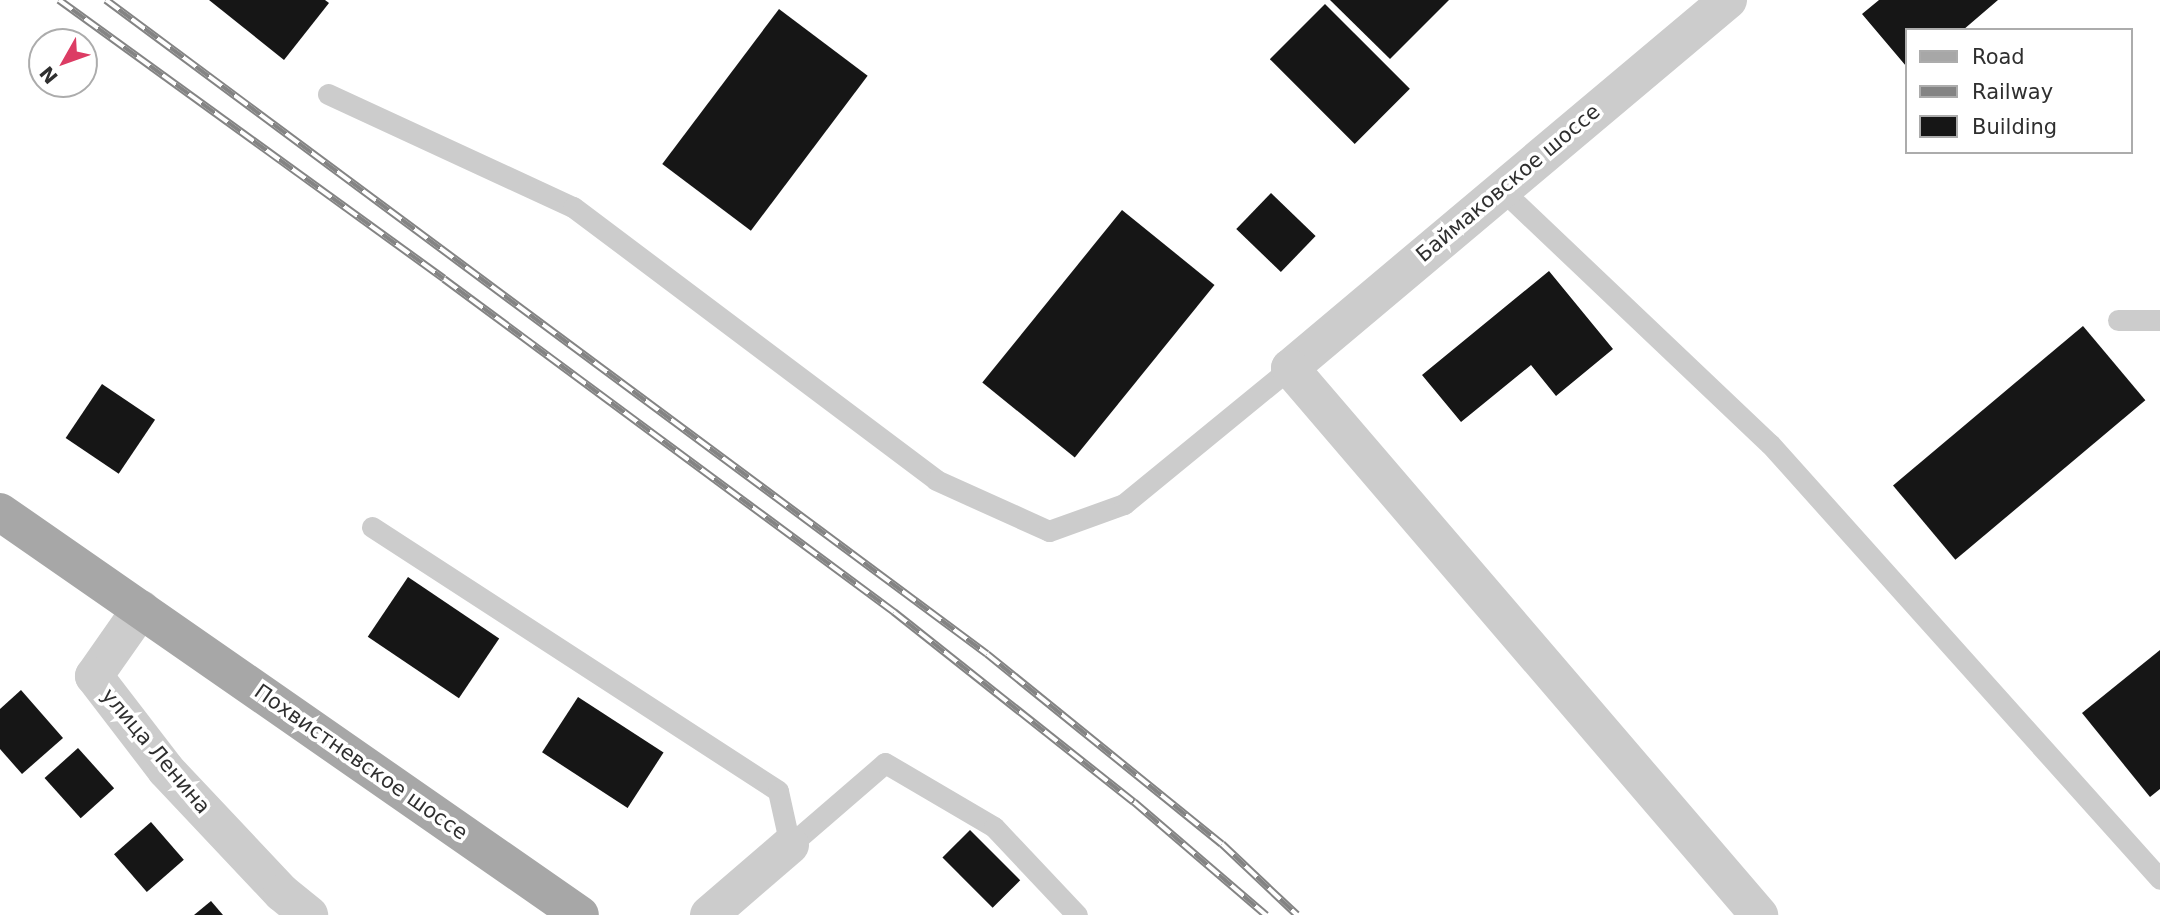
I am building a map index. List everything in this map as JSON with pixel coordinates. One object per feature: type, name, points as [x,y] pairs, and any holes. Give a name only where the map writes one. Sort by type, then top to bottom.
[{"type":"main road","points":[[0,512],[141,609]]},
{"type":"main road","name":"Похвистневское шоссе","points":[[141,609],[580,915]]},
{"type":"street","name":"Баймаковское шоссе","points":[[1290,368],[1500,188],[1728,0]]},
{"type":"street","points":[[1290,368],[1759,915]]},
{"type":"street","name":"улица Ленина","points":[[141,609],[94,677],[166,770],[282,893],[309,915]]},
{"type":"street","points":[[709,915],[790,845]]},
{"type":"lane","points":[[328,94],[572,207],[936,480],[1049,531],[1124,504],[1290,368]]},
{"type":"lane","points":[[1500,188],[1770,444],[2160,879]]},
{"type":"lane","points":[[2118,320],[2160,320]]},
{"type":"lane","points":[[372,527],[778,791],[790,845],[885,763],[994,827],[1077,915]]},
{"type":"building","points":[[209,0],[325,0],[329,3],[284,60]]},
{"type":"building","points":[[1330,0],[1449,0],[1390,59]]},
{"type":"building","points":[[1879,0],[1998,0],[1965,28],[1904,28],[1904,64],[1862,14]]},
{"type":"building","points":[[1325,4],[1410,89],[1355,144],[1270,59]]},
{"type":"building","points":[[779,9],[868,76],[751,231],[662,164]]},
{"type":"building","points":[[1271,193],[1316,236],[1281,272],[1236,229]]},
{"type":"building","points":[[1122,210],[1214,285],[1075,457],[982,383]]},
{"type":"building","points":[[1549,271],[1613,349],[1556,396],[1531,365],[1461,422],[1422,375]]},
{"type":"building","points":[[2083,326],[2145,400],[1955,560],[1893,485]]},
{"type":"building","points":[[102,384],[155,420],[119,474],[66,438]]},
{"type":"building","points":[[408,577],[499,639],[459,698],[368,637]]},
{"type":"building","points":[[2160,650],[2160,789],[2150,797],[2082,713]]},
{"type":"building","points":[[21,690],[63,738],[22,774],[0,749],[0,709]]},
{"type":"building","points":[[578,697],[664,753],[628,808],[542,752]]},
{"type":"building","points":[[78,748],[114,788],[81,818],[45,778]]},
{"type":"building","points":[[151,822],[184,860],[147,892],[114,854]]},
{"type":"building","points":[[970,830],[1020,880],[993,908],[942,858]]},
{"type":"building","points":[[211,901],[223,915],[194,915]]},
{"type":"railway","points":[[59,0],[444,279],[894,612],[1134,802],[1266,915]]},
{"type":"railway","points":[[106,0],[987,654],[1222,844],[1297,915]]}]
